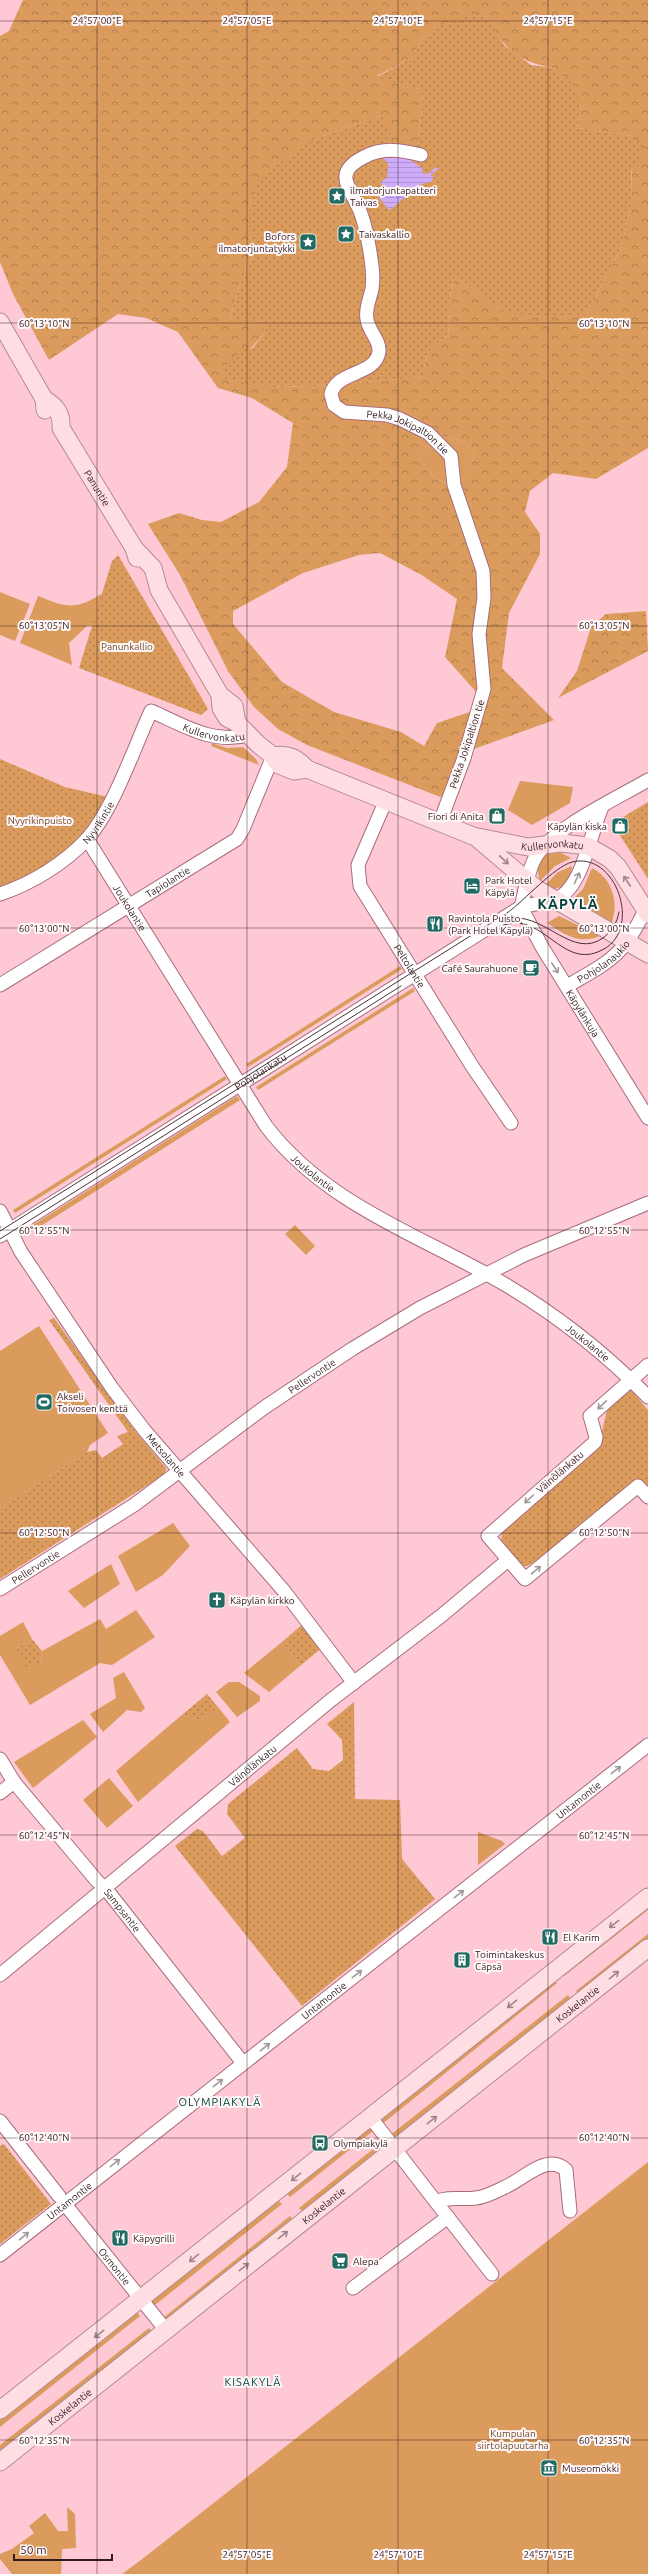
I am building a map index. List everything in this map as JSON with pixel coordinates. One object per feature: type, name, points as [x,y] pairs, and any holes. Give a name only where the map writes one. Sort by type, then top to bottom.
[{"type":"main road","name":"Panuntie","points":[[0,322],[44,399],[45,411],[52,424],[61,428],[134,548],[153,568],[159,590],[220,694],[234,706],[242,729]]},
{"type":"main road","name":"Kullervonkatu","points":[[242,729],[273,756],[284,754],[298,759],[307,769],[473,836],[517,846],[574,843],[588,846],[610,858],[618,867],[647,912]]},
{"type":"main road","name":"Kullervonkatu","points":[[473,836],[495,851],[527,882],[554,900],[648,954]]},
{"type":"main road","points":[[0,2410],[142,2300],[648,1897]]},
{"type":"main road","name":"Koskelantie","points":[[0,2462],[648,1948]]},
{"type":"street","name":"Pekka Jokipaltion tie","points":[[420,155],[404,151],[382,150],[354,162],[346,173],[347,187],[360,211],[368,236],[373,277],[366,318],[368,325],[378,342],[379,351],[373,363],[336,383],[331,394],[334,405],[344,412],[400,419],[428,433],[451,456],[454,485],[476,543],[483,571],[484,598],[479,634],[484,689],[464,758],[440,822]]},
{"type":"street","name":"Kullervonkatu","points":[[150,711],[217,738],[236,738],[242,729]]},
{"type":"street","name":"Nyyrikintie","points":[[0,894],[55,866],[87,839],[112,799],[150,711]]},
{"type":"street","name":"Tapiolantie","points":[[0,985],[239,837],[273,756]]},
{"type":"street","points":[[521,907],[534,859],[546,844],[580,818],[648,780]]},
{"type":"street","name":"Peltolantie","points":[[386,800],[358,865],[358,879],[415,975],[472,1066],[511,1123]]},
{"type":"street","name":"Pohjolankatu","points":[[5,1233],[521,907],[554,900],[567,892],[574,884],[602,807]]},
{"type":"street","name":"Joukolantie","points":[[87,839],[240,1084],[280,1145],[329,1188],[353,1205],[487,1275],[542,1309],[595,1348],[648,1397]]},
{"type":"street","name":"Käpylänkuja","points":[[521,907],[542,947],[648,1118]]},
{"type":"street","name":"Pohjolanaukio","points":[[567,986],[613,958],[628,943],[647,912]]},
{"type":"street","name":"Pellervontie","points":[[0,1589],[134,1505],[266,1407],[352,1349],[420,1308],[524,1255],[648,1203]]},
{"type":"street","name":"Metsolantie","points":[[0,1211],[5,1233],[21,1252],[112,1388],[179,1471],[284,1591],[354,1683]]},
{"type":"street","points":[[630,1379],[648,1365]]},
{"type":"street","name":"Väinölänkatu","points":[[630,1379],[590,1416],[596,1437],[595,1442],[488,1536],[525,1579],[638,1486],[648,1497]]},
{"type":"street","name":"Väinölänkatu","points":[[0,1975],[106,1888],[110,1882],[354,1683],[441,1616],[508,1560]]},
{"type":"street","name":"Untamontie","points":[[0,2255],[61,2200],[244,2063],[648,1745]]},
{"type":"street","name":"Sampsantie","points":[[0,1759],[14,1782],[97,1881],[106,1888],[244,2063]]},
{"type":"street","points":[[0,1793],[14,1782]]},
{"type":"street","points":[[371,2118],[492,2274]]},
{"type":"street","name":"Osmontie","points":[[0,2121],[61,2200],[166,2329]]},
{"type":"street","points":[[436,2202],[443,2199],[478,2198],[507,2187],[545,2164],[561,2166],[566,2170],[570,2212]]},
{"type":"street","points":[[353,2288],[448,2217]]},
{"type":"green space","points":[[23,0],[648,0],[648,448],[596,479],[553,473],[530,491],[525,512],[540,534],[540,554],[509,613],[502,668],[554,720],[471,750],[486,703],[445,657],[457,599],[420,574],[380,553],[359,555],[303,573],[233,611],[233,624],[282,682],[334,712],[401,732],[424,746],[437,723],[473,711],[443,798],[307,745],[278,729],[254,707],[228,671],[180,575],[148,524],[179,513],[202,520],[221,522],[259,502],[287,467],[293,423],[252,398],[218,388],[178,332],[146,318],[118,314],[49,360],[13,294],[0,262],[0,36],[9,31]],"holes":[[[482,11],[496,33],[510,50],[528,61],[554,68],[581,105],[577,128],[632,136],[631,205],[621,249],[586,314],[477,290],[455,277],[450,298],[448,335],[436,344],[429,352],[425,362],[424,377],[318,386],[269,387],[226,378],[265,332],[262,322],[249,317],[230,320],[239,286],[257,247],[251,241],[251,233],[314,139],[381,116],[383,122],[379,147],[417,146],[422,109],[421,90],[377,76],[411,58],[424,37]],[[440,435],[465,443],[472,451],[474,456],[467,476],[454,485],[443,482],[430,473],[420,458],[426,447]]]},
{"type":"green space","points":[[482,11],[505,46],[531,65],[554,68],[572,83],[581,105],[577,128],[632,136],[643,146],[639,165],[631,171],[631,205],[621,249],[586,314],[546,317],[508,313],[477,290],[455,277],[450,298],[448,335],[436,344],[429,352],[425,362],[424,377],[318,386],[269,387],[226,379],[224,367],[244,349],[252,349],[265,332],[262,322],[249,317],[236,322],[230,320],[239,286],[257,247],[251,241],[250,212],[258,179],[314,139],[381,116],[391,129],[389,137],[380,146],[417,146],[422,109],[421,90],[377,77],[411,58],[424,37],[442,24]]},
{"type":"green space","points":[[440,435],[465,443],[472,451],[474,456],[467,476],[454,485],[443,482],[430,473],[420,458],[426,447]]},
{"type":"green space","name":"Panunkallio","points":[[118,555],[208,709],[201,715],[79,668],[112,561]]},
{"type":"green space","points":[[0,592],[30,604],[15,641],[0,635]]},
{"type":"green space","points":[[103,593],[94,625],[87,626],[69,643],[72,665],[20,643],[38,596],[64,605],[78,605],[94,599]]},
{"type":"green space","points":[[646,611],[648,651],[558,698],[577,671],[591,627],[606,614]]},
{"type":"green space","points":[[212,743],[227,748],[243,747],[256,759],[259,765],[211,746]]},
{"type":"green space","name":"Nyyrikinpuisto","points":[[0,759],[65,787],[108,797],[84,834],[68,850],[33,873],[0,889]]},
{"type":"green space","points":[[520,781],[573,787],[570,803],[532,825],[508,810]]},
{"type":"green space","points":[[648,802],[648,879],[614,826],[623,817]]},
{"type":"green space","points":[[558,851],[571,858],[555,866],[540,881],[537,868],[541,861],[548,854]]},
{"type":"green space","points":[[572,866],[571,874],[563,886],[555,889],[545,885],[558,872]]},
{"type":"green space","points":[[592,868],[605,878],[612,892],[615,908],[611,924],[571,901],[583,889]]},
{"type":"green space","points":[[559,916],[600,936],[578,939],[547,923]]},
{"type":"green space","points":[[400,966],[402,969],[248,1067],[246,1064]]},
{"type":"green space","points":[[413,988],[415,991],[258,1090],[256,1087]]},
{"type":"green space","points":[[225,1076],[227,1079],[15,1213],[13,1210]]},
{"type":"green space","points":[[237,1096],[240,1100],[28,1234],[25,1230]]},
{"type":"green space","points":[[295,1225],[315,1246],[306,1255],[285,1234]]},
{"type":"green space","points":[[54,1318],[136,1432],[166,1468],[165,1474],[0,1579],[0,1508],[87,1452],[96,1450],[102,1458],[123,1444],[117,1436],[128,1432],[49,1320]]},
{"type":"green space","name":"Akseli Toivosen kenttä","points":[[39,1326],[108,1433],[90,1445],[87,1452],[0,1508],[0,1351]]},
{"type":"green space","points":[[626,1390],[631,1390],[648,1410],[648,1488],[638,1479],[541,1558],[527,1566],[521,1566],[500,1543],[503,1531],[598,1448],[608,1406]]},
{"type":"green space","points":[[173,1523],[190,1546],[163,1575],[136,1592],[118,1556]]},
{"type":"green space","points":[[111,1564],[120,1584],[84,1608],[68,1591]]},
{"type":"green space","points":[[136,1610],[155,1637],[112,1665],[100,1663],[30,1705],[0,1655],[0,1636],[23,1622],[32,1639],[16,1649],[40,1662],[42,1651],[100,1619],[106,1629]]},
{"type":"green space","points":[[304,1623],[322,1648],[301,1665],[282,1642]]},
{"type":"green space","points":[[32,1639],[42,1651],[40,1662],[27,1669],[16,1649]]},
{"type":"green space","points":[[282,1642],[301,1665],[269,1692],[244,1673]]},
{"type":"green space","points":[[124,1672],[145,1708],[141,1712],[127,1710],[103,1732],[90,1714],[116,1698],[113,1678]]},
{"type":"green space","points":[[229,1682],[239,1682],[260,1696],[260,1701],[237,1717],[216,1692]]},
{"type":"green space","points":[[207,1694],[218,1707],[209,1715],[202,1719],[194,1719],[183,1714]]},
{"type":"green space","points":[[354,1702],[355,1799],[400,1800],[402,1859],[435,1899],[302,2006],[175,1846],[197,1829],[203,1831],[222,1856],[245,1838],[227,1814],[228,1804],[297,1748],[313,1769],[329,1771],[343,1760],[342,1740],[327,1724]]},
{"type":"green space","points":[[218,1707],[230,1722],[138,1802],[116,1771],[183,1714],[194,1719],[202,1719]]},
{"type":"green space","points":[[83,1720],[97,1737],[33,1788],[14,1762]]},
{"type":"green space","points":[[109,1778],[133,1806],[107,1828],[83,1800]]},
{"type":"green space","points":[[478,1832],[502,1841],[505,1844],[478,1865]]},
{"type":"green space","points":[[648,1905],[648,1910],[564,1976],[562,1972]]},
{"type":"green space","points":[[648,1934],[648,1940],[580,1997],[576,1991]]},
{"type":"green space","points":[[555,1980],[557,1983],[381,2125],[377,2120]]},
{"type":"green space","points":[[568,1995],[572,2001],[394,2142],[389,2136]]},
{"type":"green space","points":[[370,2126],[373,2131],[290,2197],[286,2193]]},
{"type":"green space","points":[[382,2142],[386,2147],[304,2213],[299,2208]]},
{"type":"green space","points":[[4,2144],[51,2204],[0,2244],[0,2146]]},
{"type":"green space","name":"Kumpulan siirtolapuutarha","points":[[648,2162],[648,2574],[122,2574],[141,2560]]},
{"type":"green space","points":[[278,2200],[282,2204],[155,2305],[151,2300]]},
{"type":"green space","points":[[290,2216],[293,2220],[166,2322],[163,2318]]},
{"type":"green space","points":[[136,2311],[140,2316],[0,2427],[0,2420]]},
{"type":"green space","points":[[149,2328],[152,2332],[0,2452],[0,2445]]},
{"type":"green space","points":[[67,2507],[75,2514],[76,2548],[62,2549],[61,2574],[12,2574],[0,2559],[0,2554],[12,2549],[34,2533],[29,2526],[45,2513],[58,2531],[68,2531]]},
{"type":"shaded area","points":[[403,155],[422,168],[423,174],[429,173],[436,167],[439,168],[430,176],[434,176],[431,182],[420,185],[414,189],[389,210],[377,195],[378,190],[382,190],[384,186],[380,183],[387,177],[388,164],[382,156]]},
{"type":"tram line","points":[[0,1231],[507,913],[548,877],[565,865],[572,862],[588,862],[601,868],[611,879],[619,894],[622,909],[621,925],[615,939],[604,949],[591,954],[579,954],[568,950],[557,944],[537,929],[525,924],[513,923],[500,926],[487,932]]},
{"type":"tram line","points":[[514,918],[526,919],[538,923],[570,940],[581,943],[592,943],[603,938],[609,933],[617,920],[619,912]]},
{"type":"tram line","points":[[0,1239],[401,986]]},
{"type":"place","name":"ilmatorjuntapatteri Taivas","points":[[337,196]]},
{"type":"place","name":"Taivaskallio","points":[[346,234]]},
{"type":"place","name":"Bofors ilmatorjuntatykki","points":[[308,242]]},
{"type":"place","name":"Fiori di Anita","points":[[497,816]]},
{"type":"place","name":"Käpylän kiska","points":[[620,826]]},
{"type":"place","name":"Park Hotel Käpylä","points":[[472,886]]},
{"type":"place","name":"Ravintola Puisto (Park Hotel Käpylä)","points":[[435,924]]},
{"type":"place","name":"Café Saurahuone","points":[[531,968]]},
{"type":"place","name":"Akseli Toivosen kenttä","points":[[44,1402]]},
{"type":"place","name":"Käpylän kirkko","points":[[217,1600]]},
{"type":"place","name":"El Karim","points":[[550,1937]]},
{"type":"place","name":"Toimintakeskus Cäpsä","points":[[462,1960]]},
{"type":"place","name":"Olympiakylä","points":[[320,2143]]},
{"type":"place","name":"Käpygrilli","points":[[120,2238]]},
{"type":"place","name":"Alepa","points":[[340,2261]]},
{"type":"place","name":"Museomökki","points":[[549,2468]]},
{"type":"district","name":"KÄPYLÄ","points":[[568,904]]},
{"type":"district","name":"OLYMPIAKYLÄ","points":[[220,2102]]},
{"type":"district","name":"KISAKYLÄ","points":[[253,2382]]}]
